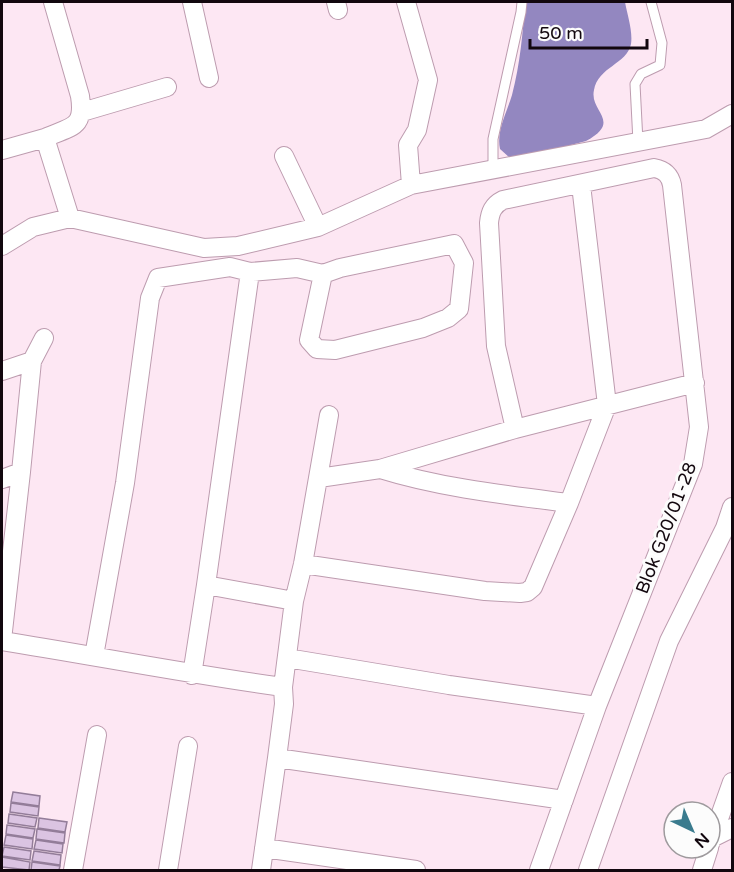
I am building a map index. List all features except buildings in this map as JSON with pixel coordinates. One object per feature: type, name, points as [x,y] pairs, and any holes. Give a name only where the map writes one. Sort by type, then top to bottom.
[{"type":"street","points":[[2,150],[45,138],[75,124],[82,112],[80,96],[53,2]]},
{"type":"street","points":[[192,2],[209,78]]},
{"type":"street","points":[[406,2],[428,80],[417,130],[408,145],[411,185]]},
{"type":"street","points":[[82,112],[167,87]]},
{"type":"street","points":[[2,246],[33,227],[70,218],[204,248],[238,246],[318,227],[411,185],[706,129],[732,114]]},
{"type":"street","points":[[45,138],[70,218]]},
{"type":"street","points":[[284,156],[318,227]]},
{"type":"street","name":"Blok G20/01-28","points":[[539,870],[597,706],[693,464],[699,427],[671,179],[666,172],[654,168],[582,185]]},
{"type":"street","points":[[303,564],[485,591],[527,592],[533,587],[607,405],[582,185],[503,200],[494,206],[489,216],[496,346],[515,429]]},
{"type":"street","points":[[94,656],[125,483],[150,298],[158,278],[230,267],[250,272],[297,268],[323,274],[454,244],[464,263],[459,309],[448,318],[423,328],[335,350],[316,349],[309,340],[323,274]]},
{"type":"street","points":[[192,675],[250,272]]},
{"type":"street","points":[[44,338],[32,361],[2,640],[192,675],[283,687]]},
{"type":"street","points":[[2,371],[32,361]]},
{"type":"street","points":[[319,478],[380,469],[515,429],[695,383]]},
{"type":"street","points":[[261,870],[284,704],[283,687],[294,600],[319,478],[328,415]]},
{"type":"street","points":[[380,469],[400,476],[469,489],[568,503]]},
{"type":"street","points":[[2,479],[21,472]]},
{"type":"street","points":[[588,870],[669,641],[725,528],[732,507]]},
{"type":"street","points":[[206,585],[294,600]]},
{"type":"street","points":[[287,658],[449,685],[597,706]]},
{"type":"street","points":[[73,870],[96,735]]},
{"type":"street","points":[[168,870],[188,746]]},
{"type":"street","points":[[277,758],[564,800]]},
{"type":"street","points":[[722,810],[732,782]]},
{"type":"street","points":[[264,848],[416,870]]},
{"type":"lane","points":[[493,170],[493,139],[522,12],[522,2]]},
{"type":"lane","points":[[638,142],[635,84],[641,74],[660,65],[662,43],[651,2]]},
{"type":"shaded area","points":[[525,2],[625,2],[631,28],[631,44],[624,56],[597,82],[594,98],[603,122],[597,134],[586,141],[526,157],[510,158],[500,149],[499,135],[517,72]]}]
